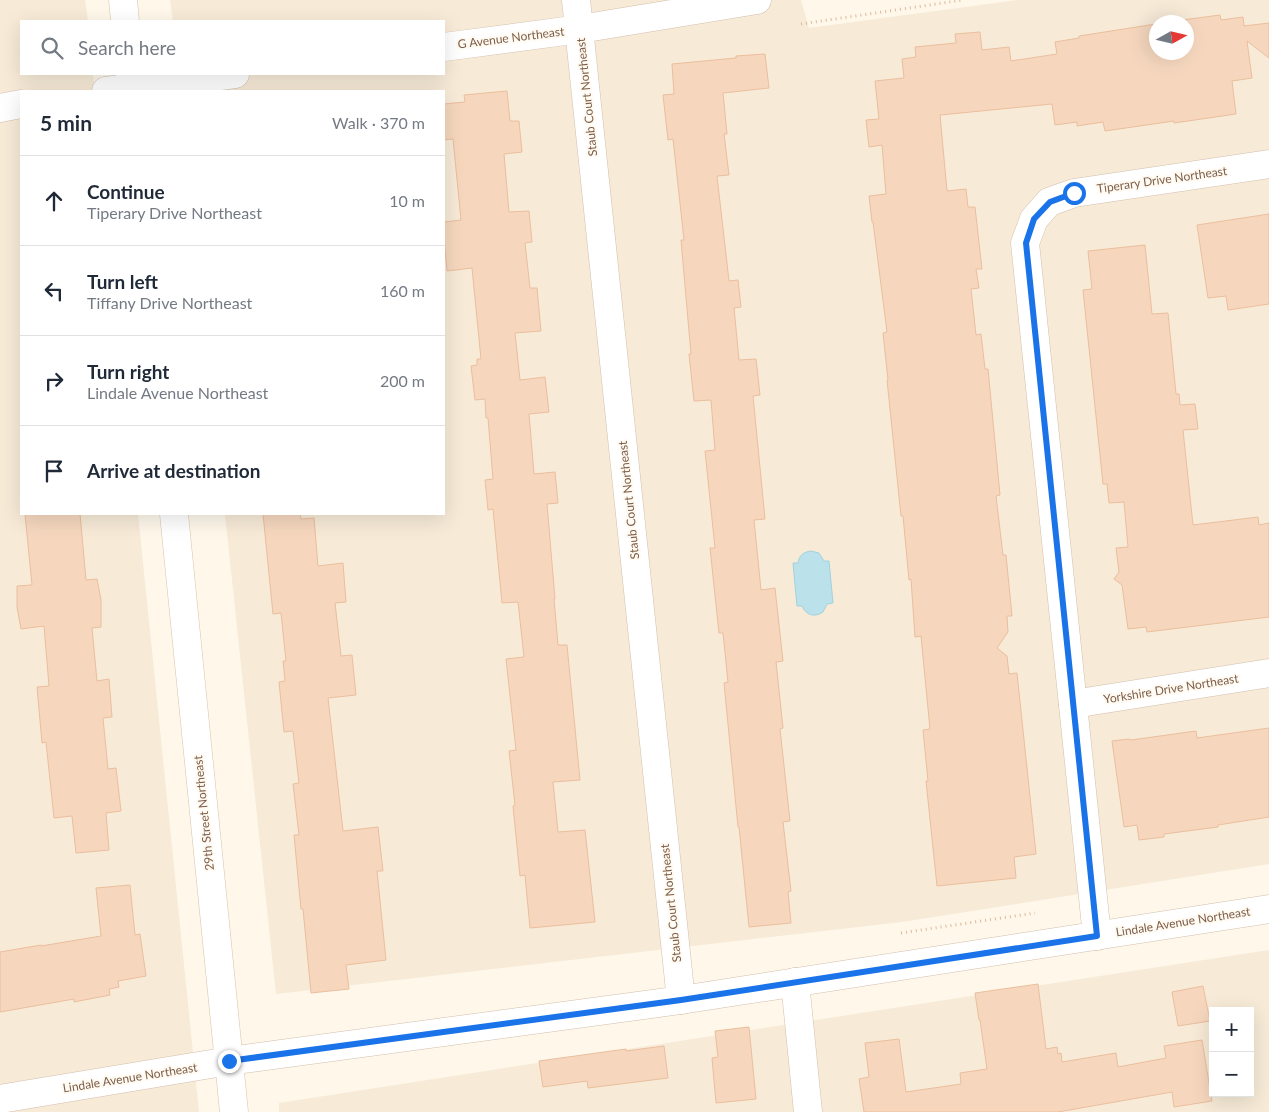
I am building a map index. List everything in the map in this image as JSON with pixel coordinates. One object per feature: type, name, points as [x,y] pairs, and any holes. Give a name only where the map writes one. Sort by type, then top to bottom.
[{"type":"street","points":[[123,0],[125,20]]},
{"type":"street","name":"Staub Court Northeast","points":[[576,0],[681,1000]]},
{"type":"street","name":"G Avenue Northeast","points":[[445,47],[580,29],[757,0]]},
{"type":"street","points":[[125,86],[227,75]]},
{"type":"street","points":[[0,108],[20,104]]},
{"type":"street","name":"Tiperary Drive Northeast","points":[[1074,704],[1026,243],[1034,219],[1050,202],[1074,193],[1269,164]]},
{"type":"street","name":"29th Street Northeast","points":[[174,515],[234,1112]]},
{"type":"street","name":"Yorkshire Drive Northeast","points":[[1074,704],[1269,673]]},
{"type":"street","points":[[1074,704],[1097,936]]},
{"type":"street","name":"Lindale Avenue Northeast","points":[[0,1099],[229,1061],[681,1000],[1269,909]]},
{"type":"street","points":[[795,982],[808,1112]]},
{"type":"path","points":[[801,24],[963,0]]},
{"type":"path","points":[[901,933],[1039,913]]},
{"type":"shaded area","points":[[0,0],[85,0],[88,20],[20,20],[20,75],[93,75],[95,90],[20,90],[20,515],[138,515],[199,1112],[0,1112]]},
{"type":"shaded area","points":[[170,0],[801,0],[809,28],[1018,0],[1269,0],[1269,864],[902,922],[276,994],[225,515],[445,515],[445,90],[180,90],[178,75],[445,75],[445,20],[173,20]]},
{"type":"shaded area","points":[[1269,950],[1269,1112],[279,1112],[279,1103]]},
{"type":"water","points":[[811,551],[819,553],[824,561],[829,561],[833,603],[827,604],[820,614],[813,615],[808,613],[802,606],[797,606],[793,563],[798,563],[802,554]]},
{"type":"building","points":[[1220,15],[1221,20],[1243,17],[1244,26],[1269,23],[1269,58],[1247,41],[1252,78],[1232,81],[1236,114],[1105,131],[1103,122],[1077,126],[1077,122],[1055,125],[1052,104],[940,115],[947,191],[966,189],[968,207],[975,207],[982,269],[976,269],[979,288],[971,289],[976,335],[981,334],[985,369],[988,369],[1000,495],[996,496],[1003,555],[1006,555],[1012,616],[1007,616],[1008,632],[997,648],[1007,656],[1009,674],[1017,673],[1036,854],[1014,857],[1016,878],[937,886],[926,781],[928,781],[923,730],[930,729],[921,636],[915,637],[911,579],[909,580],[903,516],[901,516],[887,380],[883,333],[887,332],[869,196],[886,194],[882,145],[869,147],[866,120],[879,119],[875,81],[904,78],[902,59],[916,57],[915,47],[956,43],[955,34],[980,32],[982,50],[1009,47],[1011,61],[1057,54],[1055,42],[1079,38],[1079,36],[1149,25],[1149,60],[1194,60],[1194,18]]},
{"type":"building","points":[[765,54],[769,88],[723,93],[727,134],[724,134],[729,175],[717,176],[729,281],[738,280],[741,307],[734,308],[739,360],[756,359],[760,395],[753,396],[765,519],[754,520],[761,590],[775,588],[783,661],[776,662],[783,728],[780,729],[790,821],[783,822],[791,891],[788,892],[791,923],[749,927],[724,683],[728,682],[723,633],[719,633],[710,548],[715,548],[705,451],[715,450],[711,400],[694,401],[681,240],[684,240],[673,139],[668,140],[663,95],[674,94],[672,64]]},
{"type":"building","points":[[507,91],[510,121],[519,121],[522,152],[504,154],[509,212],[529,211],[532,242],[525,243],[530,288],[537,288],[541,331],[515,333],[520,380],[545,377],[549,412],[529,414],[534,474],[555,472],[558,503],[547,504],[554,599],[558,645],[567,645],[580,780],[553,782],[558,832],[585,830],[595,922],[530,928],[525,875],[520,876],[509,751],[516,750],[506,659],[524,657],[518,602],[502,603],[493,509],[488,510],[485,480],[493,479],[488,418],[486,418],[485,399],[475,400],[471,366],[477,365],[477,359],[481,359],[472,268],[447,271],[445,249],[445,222],[461,220],[453,139],[445,140],[445,104],[465,102],[464,95]]},
{"type":"building","points":[[1269,214],[1269,304],[1228,310],[1226,296],[1208,298],[1197,225]]},
{"type":"building","points":[[1145,245],[1152,314],[1168,313],[1176,394],[1179,394],[1180,405],[1195,404],[1198,429],[1183,430],[1193,525],[1258,517],[1259,525],[1269,523],[1269,617],[1147,632],[1146,627],[1128,629],[1122,585],[1114,579],[1119,572],[1116,548],[1128,547],[1124,502],[1109,503],[1107,484],[1103,484],[1083,290],[1092,289],[1088,251]]},
{"type":"building","points":[[25,515],[80,515],[86,580],[97,579],[101,600],[101,627],[92,628],[97,681],[109,679],[112,717],[103,718],[108,769],[116,768],[121,811],[106,813],[109,850],[76,853],[72,816],[54,818],[46,742],[42,743],[37,687],[49,686],[44,626],[21,629],[17,607],[17,586],[32,585]]},
{"type":"building","points":[[263,515],[300,515],[301,519],[314,518],[318,566],[343,563],[346,602],[335,603],[341,656],[352,655],[356,695],[328,698],[343,831],[378,827],[383,871],[377,871],[386,960],[346,965],[349,989],[311,993],[294,835],[299,835],[293,784],[299,783],[293,731],[284,732],[279,682],[285,681],[283,661],[286,661],[281,613],[273,614]]},
{"type":"building","points":[[1269,728],[1269,817],[1218,825],[1218,827],[1164,834],[1164,837],[1139,840],[1137,825],[1124,827],[1112,741],[1196,731],[1197,738]]},
{"type":"building","points":[[130,885],[135,935],[140,934],[146,976],[118,981],[119,987],[109,989],[110,995],[74,1002],[74,999],[0,1012],[0,952],[101,936],[96,888]]},
{"type":"building","points":[[1038,984],[1046,1049],[1057,1047],[1058,1054],[1061,1053],[1062,1062],[1116,1053],[1118,1067],[1166,1058],[1164,1046],[1202,1040],[1209,1083],[1209,1097],[1211,1097],[1212,1101],[1174,1107],[1172,1092],[1058,1112],[864,1112],[859,1079],[869,1077],[865,1043],[899,1039],[906,1092],[961,1084],[960,1073],[987,1069],[975,993]]},
{"type":"building","points":[[1203,986],[1209,1021],[1178,1026],[1172,992]]},
{"type":"building","points":[[749,1027],[756,1099],[716,1103],[712,1058],[718,1057],[715,1031]]},
{"type":"building","points":[[664,1046],[668,1078],[588,1088],[587,1081],[543,1087],[539,1061],[626,1049],[626,1051]]},
{"type":"route","points":[[229,1061],[681,1000],[1097,936],[1026,243],[1034,219],[1050,202],[1074,193]]}]
